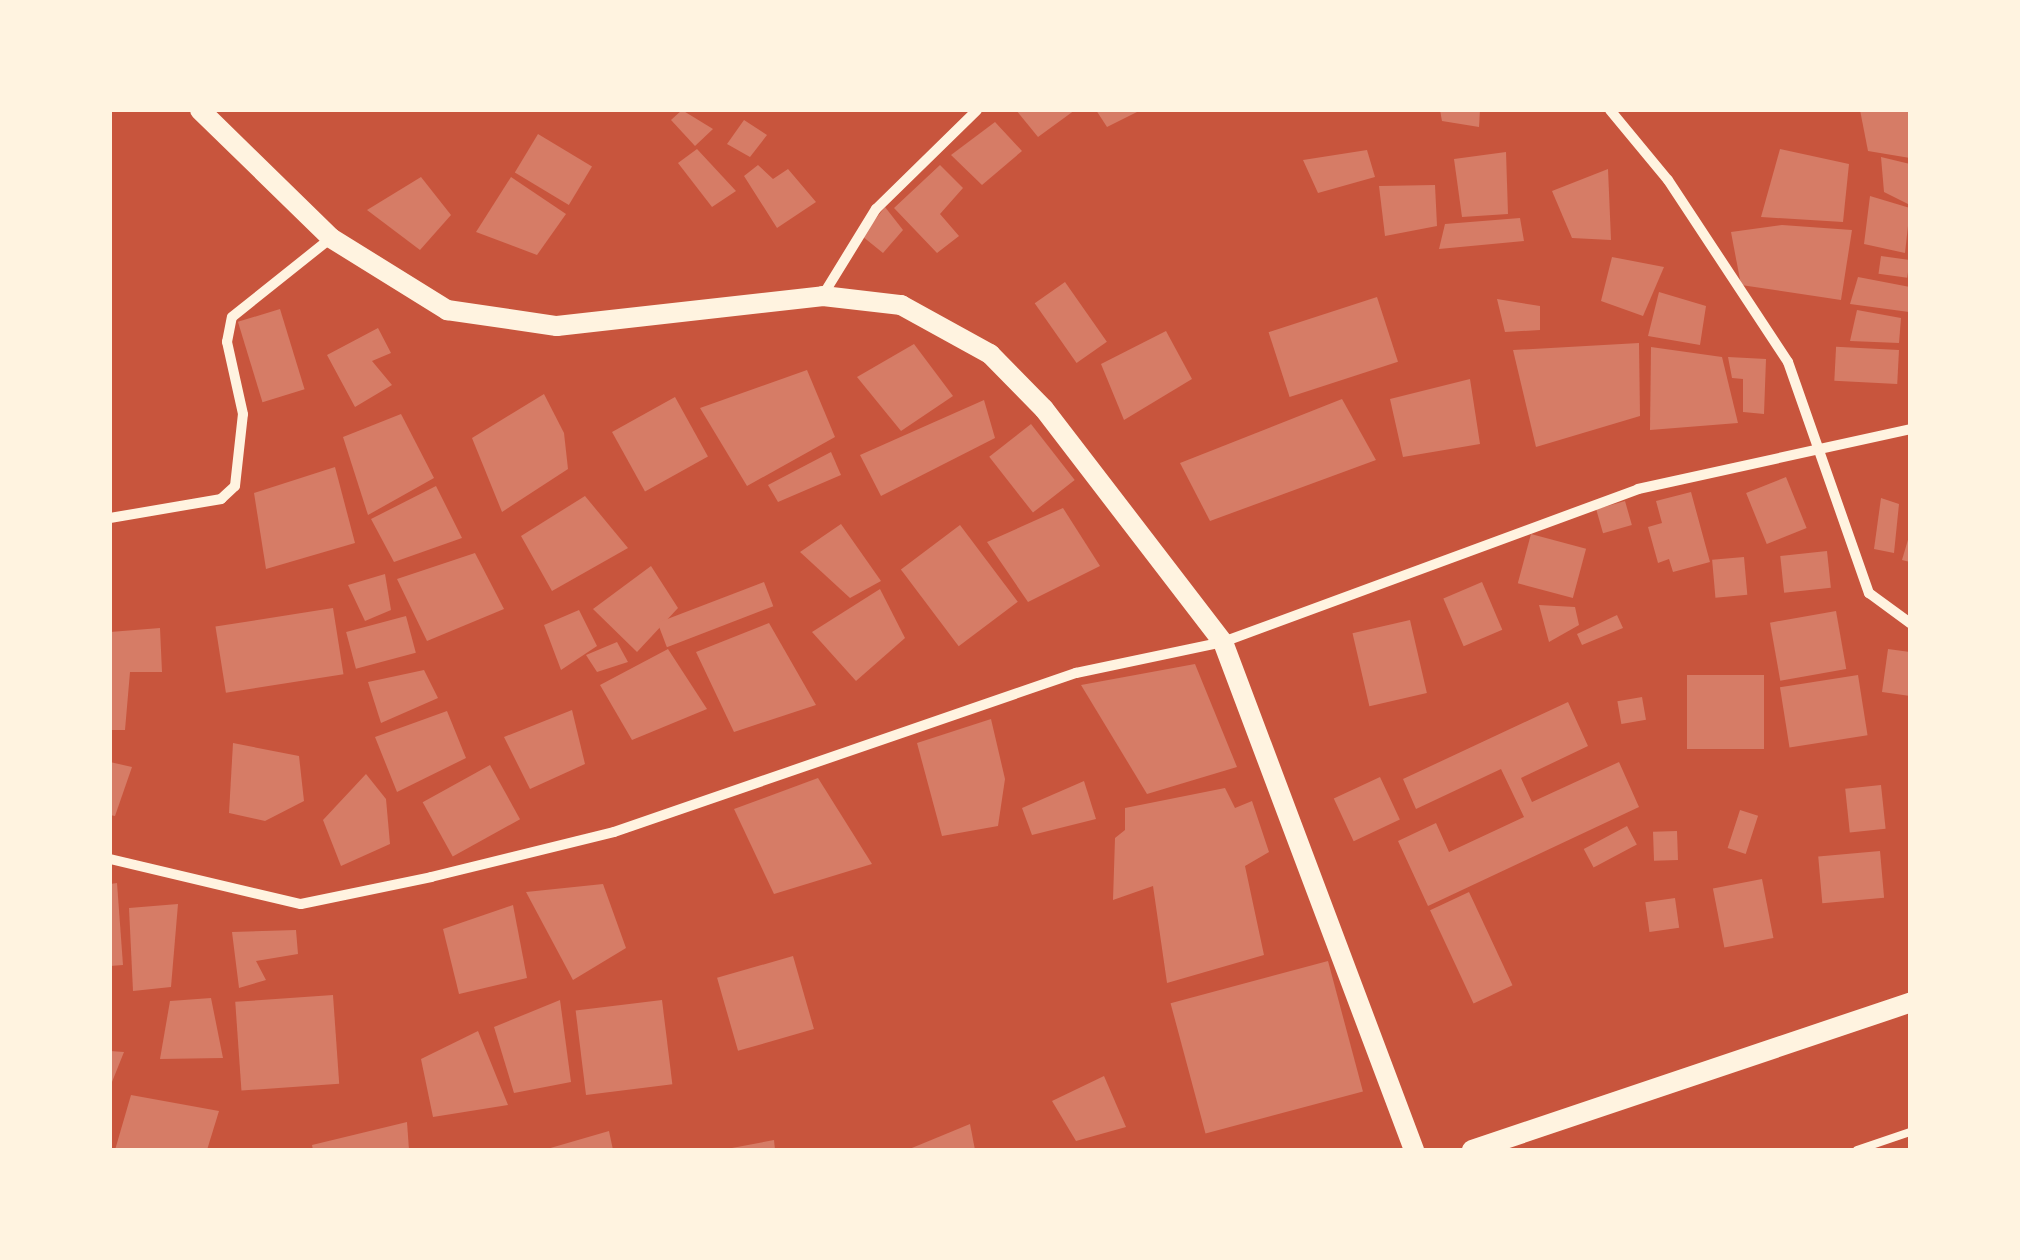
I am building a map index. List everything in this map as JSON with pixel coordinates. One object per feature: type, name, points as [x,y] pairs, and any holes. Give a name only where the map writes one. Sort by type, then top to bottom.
[{"type":"main road","points":[[200,110],[331,238],[411,293],[491,320],[632,321],[823,296],[901,305],[990,354],[1223,642],[1414,1150]]},
{"type":"main road","points":[[1472,1150],[1910,1003]]},
{"type":"street","points":[[823,296],[876,209],[976,110]]},
{"type":"street","points":[[1610,110],[1668,180],[1788,362],[1869,593],[1910,623]]},
{"type":"street","points":[[110,518],[222,498],[236,486],[243,414],[227,342],[232,317],[331,238]]},
{"type":"street","points":[[110,858],[301,904],[614,832],[947,711],[1223,642],[1638,489],[1910,429]]},
{"type":"lane","points":[[1857,1150],[1910,1132]]},
{"type":"building","points":[[682,110],[713,129],[695,146],[671,120]]},
{"type":"building","points":[[1016,110],[1075,110],[1038,137]]},
{"type":"building","points":[[1096,110],[1141,110],[1107,127]]},
{"type":"building","points":[[1440,110],[1480,110],[1479,127],[1442,121]]},
{"type":"building","points":[[1860,110],[1910,110],[1910,158],[1868,151]]},
{"type":"building","points":[[744,120],[767,135],[750,157],[727,144]]},
{"type":"building","points":[[995,122],[1022,151],[982,185],[951,155]]},
{"type":"building","points":[[538,134],[592,166],[569,205],[515,173]]},
{"type":"building","points":[[697,149],[736,191],[712,207],[678,163]]},
{"type":"building","points":[[1780,149],[1849,164],[1843,222],[1761,217]]},
{"type":"building","points":[[1367,150],[1375,177],[1318,193],[1303,160]]},
{"type":"building","points":[[1506,152],[1508,214],[1462,217],[1454,159]]},
{"type":"building","points":[[1881,157],[1910,164],[1910,205],[1884,192]]},
{"type":"building","points":[[758,165],[773,179],[788,169],[816,202],[777,228],[744,176]]},
{"type":"building","points":[[940,165],[963,188],[940,214],[959,236],[937,253],[894,208]]},
{"type":"building","points":[[1608,169],[1611,240],[1572,238],[1552,191]]},
{"type":"building","points":[[421,177],[451,215],[420,250],[367,210]]},
{"type":"building","points":[[511,177],[566,214],[537,255],[476,232]]},
{"type":"building","points":[[1435,185],[1437,226],[1385,236],[1379,186]]},
{"type":"building","points":[[1870,196],[1910,208],[1905,253],[1864,244]]},
{"type":"building","points":[[885,207],[903,230],[883,253],[862,236]]},
{"type":"building","points":[[1520,218],[1524,241],[1439,249],[1445,224]]},
{"type":"building","points":[[1782,225],[1852,230],[1841,300],[1741,285],[1731,232]]},
{"type":"building","points":[[1881,256],[1910,260],[1907,278],[1878,274]]},
{"type":"building","points":[[1612,257],[1664,267],[1643,316],[1601,301]]},
{"type":"building","points":[[1858,277],[1910,287],[1909,312],[1850,304]]},
{"type":"building","points":[[1065,282],[1107,342],[1077,363],[1035,303]]},
{"type":"building","points":[[1659,292],[1706,306],[1700,345],[1648,336]]},
{"type":"building","points":[[1377,297],[1398,362],[1290,397],[1269,332]]},
{"type":"building","points":[[1497,299],[1540,306],[1540,330],[1505,332]]},
{"type":"building","points":[[280,309],[305,389],[262,402],[238,322]]},
{"type":"building","points":[[1857,310],[1901,318],[1899,343],[1850,341]]},
{"type":"building","points":[[378,328],[391,353],[372,361],[392,385],[355,407],[327,355]]},
{"type":"building","points":[[1166,331],[1192,379],[1124,420],[1101,364]]},
{"type":"building","points":[[1639,343],[1640,416],[1536,447],[1513,350]]},
{"type":"building","points":[[914,344],[953,396],[901,431],[857,377]]},
{"type":"building","points":[[1651,347],[1722,357],[1738,423],[1650,430]]},
{"type":"building","points":[[1836,347],[1899,350],[1897,384],[1834,381]]},
{"type":"building","points":[[1728,357],[1766,359],[1764,414],[1743,412],[1743,379],[1732,378]]},
{"type":"building","points":[[807,370],[835,437],[747,486],[700,408]]},
{"type":"building","points":[[1470,379],[1480,444],[1403,457],[1390,399]]},
{"type":"building","points":[[544,394],[564,433],[568,469],[502,512],[472,438]]},
{"type":"building","points":[[675,397],[708,456],[645,491],[612,432]]},
{"type":"building","points":[[1342,399],[1376,460],[1210,521],[1180,463]]},
{"type":"building","points":[[984,400],[995,438],[881,496],[860,455]]},
{"type":"building","points":[[401,414],[434,478],[368,515],[343,437]]},
{"type":"building","points":[[1031,424],[1075,480],[1033,513],[989,457]]},
{"type":"building","points":[[831,452],[841,475],[778,502],[768,485]]},
{"type":"building","points":[[335,467],[355,543],[266,569],[254,493]]},
{"type":"building","points":[[1786,477],[1807,528],[1767,544],[1746,493]]},
{"type":"building","points":[[436,486],[462,538],[394,562],[371,519]]},
{"type":"building","points":[[1691,492],[1710,562],[1673,572],[1669,559],[1658,563],[1648,527],[1662,523],[1656,501]]},
{"type":"building","points":[[585,496],[628,548],[552,591],[521,536]]},
{"type":"building","points":[[1881,498],[1899,504],[1894,553],[1874,549]]},
{"type":"building","points":[[1625,501],[1632,525],[1603,533],[1596,509]]},
{"type":"building","points":[[1063,508],[1100,566],[1028,602],[987,542]]},
{"type":"building","points":[[841,524],[881,581],[850,598],[800,552]]},
{"type":"building","points":[[960,525],[1018,602],[959,646],[901,570]]},
{"type":"building","points":[[1910,533],[1910,562],[1902,560]]},
{"type":"building","points":[[1531,534],[1586,549],[1573,598],[1518,583]]},
{"type":"building","points":[[1827,551],[1831,588],[1784,593],[1780,556]]},
{"type":"building","points":[[475,553],[504,609],[427,641],[397,579]]},
{"type":"building","points":[[1744,557],[1747,595],[1715,598],[1712,560]]},
{"type":"building","points":[[651,566],[678,608],[637,652],[593,609]]},
{"type":"building","points":[[385,574],[391,610],[365,621],[348,585]]},
{"type":"building","points":[[764,582],[773,606],[667,647],[658,623]]},
{"type":"building","points":[[1482,582],[1502,630],[1464,646],[1443,598]]},
{"type":"building","points":[[880,589],[905,638],[856,681],[812,632]]},
{"type":"building","points":[[1539,605],[1575,607],[1579,625],[1549,642]]},
{"type":"building","points":[[333,608],[343,674],[226,693],[215,627]]},
{"type":"building","points":[[579,610],[597,646],[561,670],[544,625]]},
{"type":"building","points":[[1836,611],[1846,669],[1780,681],[1770,623]]},
{"type":"building","points":[[1617,615],[1623,628],[1582,645],[1577,634]]},
{"type":"building","points":[[406,616],[416,653],[356,669],[346,632]]},
{"type":"building","points":[[1410,620],[1427,693],[1369,706],[1353,633]]},
{"type":"building","points":[[769,623],[816,705],[734,732],[696,652]]},
{"type":"building","points":[[160,628],[162,672],[130,672],[125,730],[110,730],[110,632]]},
{"type":"building","points":[[617,642],[628,662],[597,672],[586,655]]},
{"type":"building","points":[[668,649],[707,709],[632,740],[600,685]]},
{"type":"building","points":[[1888,649],[1910,652],[1910,696],[1882,692]]},
{"type":"building","points":[[1195,664],[1237,767],[1147,794],[1081,685]]},
{"type":"building","points":[[424,670],[438,698],[381,723],[368,682]]},
{"type":"building","points":[[1687,675],[1764,675],[1764,749],[1687,749]]},
{"type":"building","points":[[1858,675],[1868,735],[1790,748],[1780,687]]},
{"type":"building","points":[[1642,697],[1646,720],[1621,724],[1617,701]]},
{"type":"building","points":[[1568,702],[1588,746],[1521,778],[1532,802],[1619,762],[1639,807],[1428,906],[1398,841],[1436,823],[1449,852],[1524,817],[1501,769],[1416,809],[1403,779]]},
{"type":"building","points":[[572,710],[585,764],[530,789],[504,737]]},
{"type":"building","points":[[447,711],[466,758],[397,792],[375,737]]},
{"type":"building","points":[[991,719],[1005,779],[998,826],[942,836],[917,743]]},
{"type":"building","points":[[233,743],[299,756],[304,801],[265,821],[229,813]]},
{"type":"building","points":[[110,762],[132,767],[115,816],[110,815]]},
{"type":"building","points":[[490,765],[520,819],[453,857],[423,802]]},
{"type":"building","points":[[366,774],[386,799],[390,844],[341,866],[323,820]]},
{"type":"building","points":[[1380,777],[1400,820],[1354,841],[1334,799]]},
{"type":"building","points":[[818,778],[872,864],[774,894],[734,809]]},
{"type":"building","points":[[1084,781],[1096,819],[1032,835],[1022,808]]},
{"type":"building","points":[[1881,785],[1886,829],[1850,833],[1845,789]]},
{"type":"building","points":[[1225,788],[1235,808],[1252,801],[1269,852],[1245,866],[1264,955],[1167,983],[1153,886],[1113,900],[1115,838],[1125,830],[1125,808]]},
{"type":"building","points":[[1740,810],[1758,816],[1746,854],[1728,848]]},
{"type":"building","points":[[1627,826],[1637,845],[1594,868],[1584,849]]},
{"type":"building","points":[[1677,831],[1678,860],[1654,861],[1653,832]]},
{"type":"building","points":[[1880,851],[1884,898],[1822,903],[1818,856]]},
{"type":"building","points":[[1762,879],[1773,938],[1724,947],[1713,889]]},
{"type":"building","points":[[117,883],[123,965],[110,966],[110,884]]},
{"type":"building","points":[[603,884],[626,948],[573,980],[526,892]]},
{"type":"building","points":[[1469,892],[1513,985],[1474,1004],[1430,910]]},
{"type":"building","points":[[1675,898],[1679,928],[1649,932],[1645,902]]},
{"type":"building","points":[[178,904],[171,987],[133,991],[129,908]]},
{"type":"building","points":[[513,905],[527,978],[459,994],[443,929]]},
{"type":"building","points":[[296,930],[298,954],[256,961],[266,980],[239,988],[232,932]]},
{"type":"building","points":[[793,956],[814,1029],[738,1051],[717,978]]},
{"type":"building","points":[[1328,961],[1363,1091],[1205,1134],[1171,1003]]},
{"type":"building","points":[[333,995],[339,1084],[241,1091],[235,1002]]},
{"type":"building","points":[[211,998],[223,1058],[160,1059],[170,1001]]},
{"type":"building","points":[[560,1000],[571,1082],[514,1093],[494,1027]]},
{"type":"building","points":[[662,1000],[672,1084],[586,1095],[576,1011]]},
{"type":"building","points":[[478,1031],[508,1105],[433,1117],[421,1059]]},
{"type":"building","points":[[110,1051],[124,1052],[110,1087]]},
{"type":"building","points":[[1104,1076],[1126,1127],[1076,1141],[1052,1101]]},
{"type":"building","points":[[131,1095],[219,1111],[207,1150],[115,1150]]},
{"type":"building","points":[[407,1122],[409,1150],[313,1150],[312,1145]]},
{"type":"building","points":[[970,1124],[975,1150],[907,1150]]},
{"type":"building","points":[[609,1131],[613,1150],[547,1150],[547,1149]]},
{"type":"building","points":[[774,1140],[775,1150],[732,1150],[732,1148]]}]
